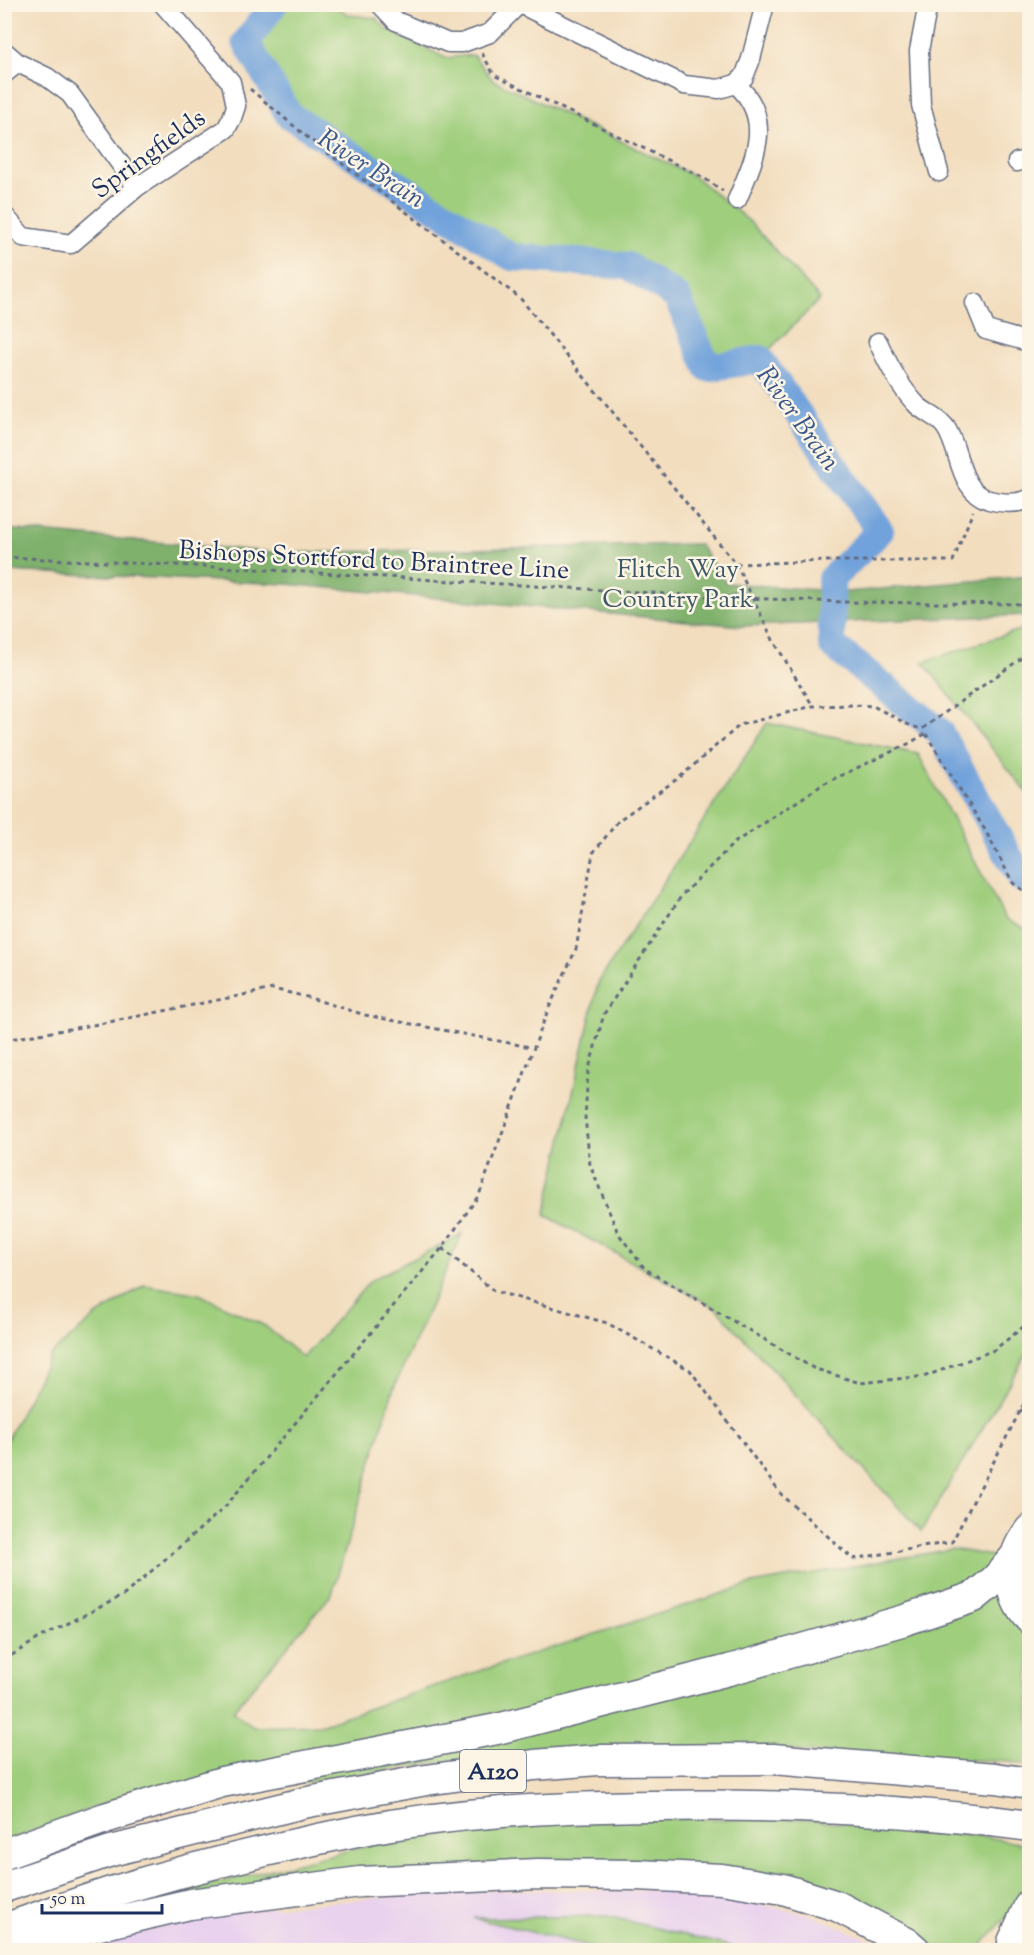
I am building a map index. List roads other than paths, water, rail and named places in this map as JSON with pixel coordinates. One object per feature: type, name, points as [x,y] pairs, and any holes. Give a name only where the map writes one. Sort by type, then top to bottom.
[{"type":"highway","points":[[1029,1530],[1018,1547],[1012,1575],[1016,1599],[1029,1619]]},
{"type":"highway","points":[[4,1854],[105,1818],[222,1782],[497,1729],[729,1670],[905,1620],[974,1596],[996,1579],[1014,1558]]},
{"type":"highway","name":"A120","points":[[4,1887],[111,1851],[303,1803],[426,1780],[534,1766],[598,1760],[772,1759],[995,1778],[1029,1783]]},
{"type":"highway","name":"A120","points":[[4,1929],[107,1893],[238,1857],[359,1831],[456,1816],[566,1807],[728,1804],[849,1808],[1029,1826]]},
{"type":"highway","points":[[24,1950],[83,1929],[190,1904],[360,1882],[537,1874],[722,1879],[783,1888],[837,1906],[907,1943],[915,1950]]},
{"type":"highway","points":[[1015,1942],[1029,1904]]},
{"type":"highway","points":[[867,1923],[888,1950]]},
{"type":"street","name":"Springfields","points":[[4,215],[22,237],[71,244],[137,187],[226,129],[236,106],[231,82],[163,4]]},
{"type":"street","points":[[380,4],[396,21],[448,43],[462,43],[490,33],[520,4],[684,85],[719,88],[736,84],[744,77],[765,4]]},
{"type":"street","points":[[928,4],[919,51],[921,105],[939,172]]},
{"type":"street","points":[[9,63],[47,77],[70,94],[137,187]]},
{"type":"street","points":[[736,84],[748,95],[759,132],[755,157],[737,200]]},
{"type":"street","points":[[975,303],[986,330],[1025,340],[1029,338]]},
{"type":"street","points":[[878,342],[890,368],[917,405],[945,426],[970,488],[979,497],[997,502],[1017,503],[1029,499]]},
{"type":"waterway","name":"River Brain","points":[[274,4],[246,42],[289,115],[512,257],[628,266],[677,297],[708,368],[760,359],[880,531],[831,579],[832,645],[939,731],[1021,878],[1030,882]]},
{"type":"park label","name":"Flitch Way Country Park","points":[[678,583]]}]
